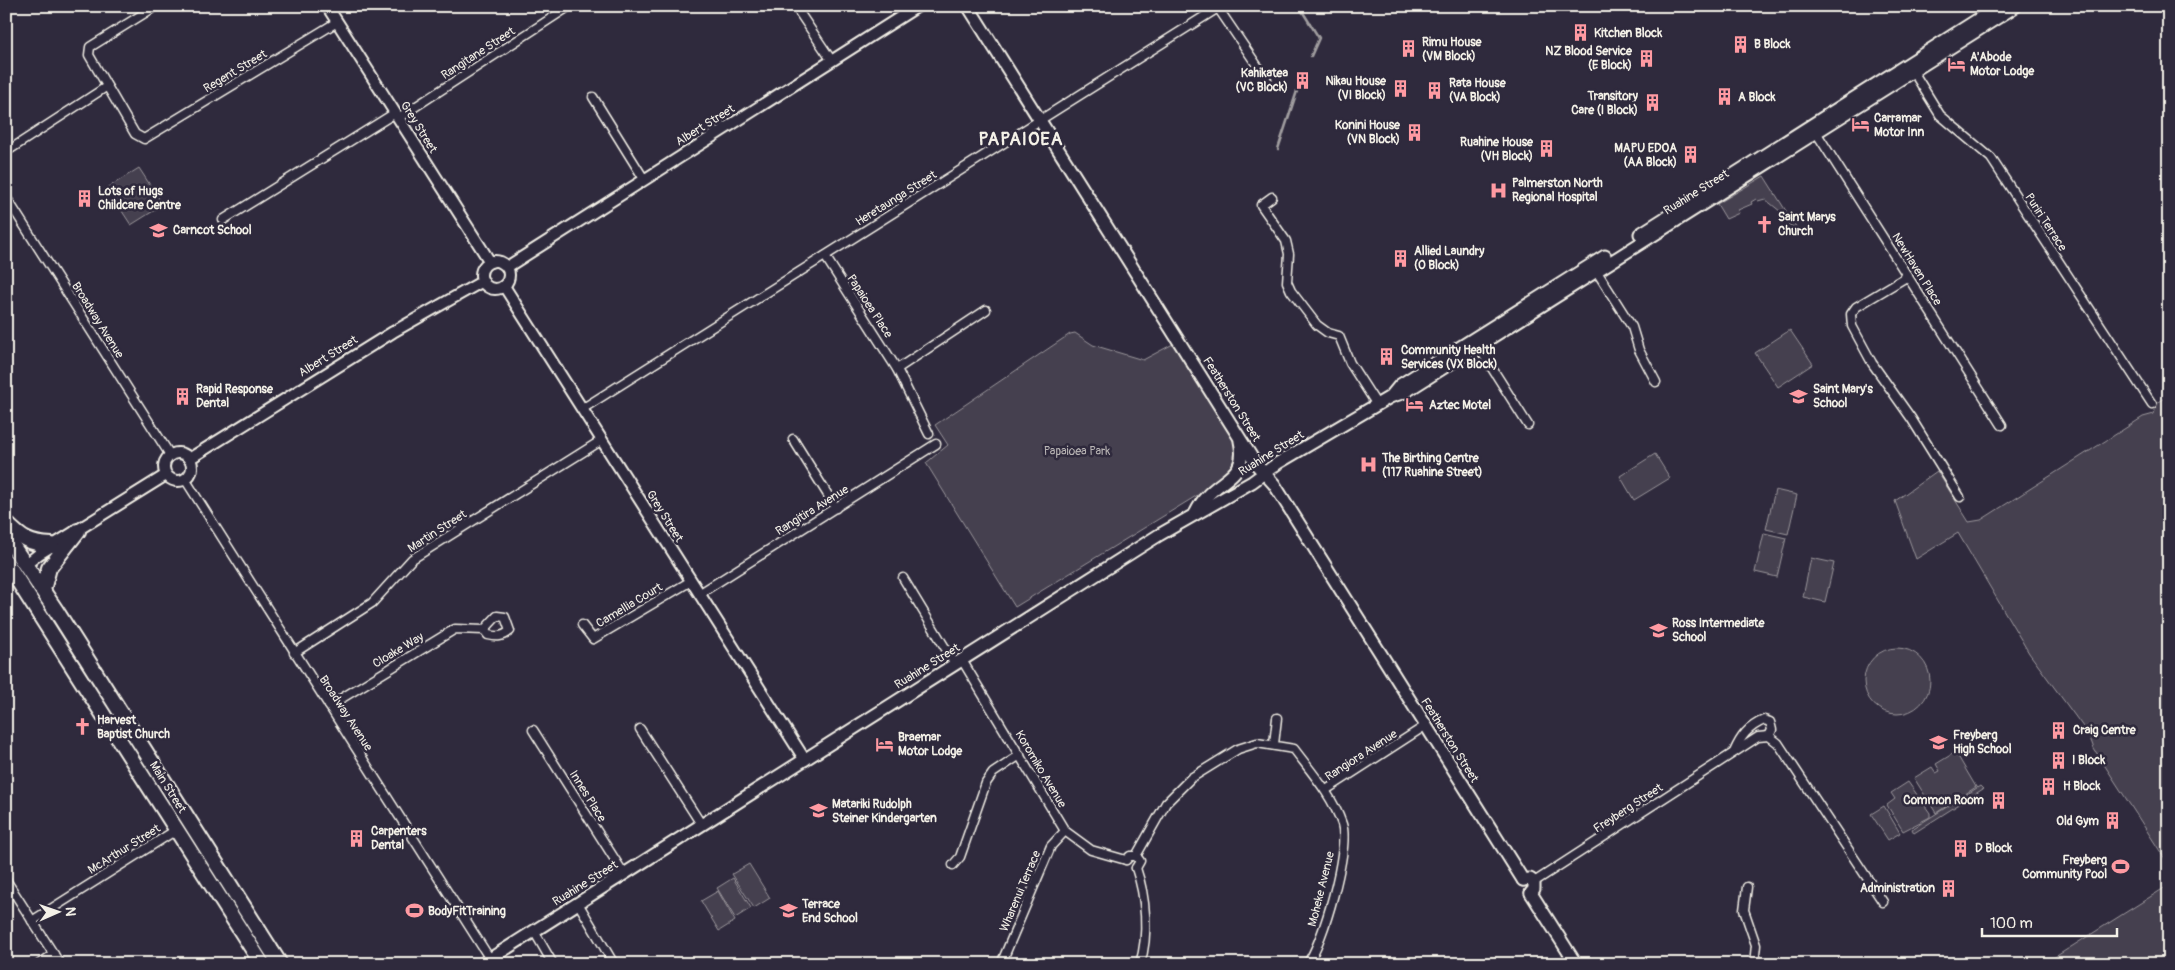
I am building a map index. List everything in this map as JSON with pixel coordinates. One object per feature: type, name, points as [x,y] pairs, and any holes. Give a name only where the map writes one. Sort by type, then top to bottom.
[{"type":"highway","points":[[6,523],[19,536],[30,543],[52,545]]},
{"type":"highway","points":[[43,590],[49,568],[78,530]]},
{"type":"highway","name":"Main Street","points":[[6,536],[13,570],[262,964]]},
{"type":"highway","name":"Main Street","points":[[13,570],[43,590],[280,964]]},
{"type":"main road","name":"Featherston Street","points":[[968,6],[1256,464],[1265,473],[1425,726],[1529,885],[1576,964]]},
{"type":"main road","name":"Ruahine Street","points":[[1390,397],[1400,385],[1594,267],[1814,129],[1911,67],[1999,6]]},
{"type":"main road","name":"Ruahine Street","points":[[1911,67],[2016,6]]},
{"type":"main road","name":"Ruahine Street","points":[[486,961],[958,662],[1390,397],[1405,392],[1478,346],[1594,267]]},
{"type":"main road","points":[[1194,516],[1206,496],[1237,471],[1241,460],[1239,437]]},
{"type":"street","points":[[6,152],[106,87],[89,55],[90,47],[156,6]]},
{"type":"street","name":"Grey Street","points":[[326,6],[490,262]]},
{"type":"street","name":"Rangitane Street","points":[[222,220],[397,116],[570,6]]},
{"type":"street","points":[[795,6],[832,61]]},
{"type":"street","name":"Albert Street","points":[[507,268],[918,6]]},
{"type":"street","points":[[1220,7],[1267,80]]},
{"type":"street","name":"Heretaunga Street","points":[[582,409],[1220,7]]},
{"type":"street","name":"Regent Street","points":[[106,87],[135,134],[144,139],[337,22]]},
{"type":"street","name":"Puriri Terrace","points":[[1911,67],[1940,115],[1991,158],[2152,404]]},
{"type":"street","points":[[592,97],[644,179]]},
{"type":"street","name":"NewHaven Place","points":[[1814,129],[2002,425]]},
{"type":"street","name":"Broadway Avenue","points":[[6,197],[170,455]]},
{"type":"street","points":[[1272,197],[1261,205],[1286,241],[1289,254],[1287,282],[1290,291],[1322,330],[1339,336],[1350,363],[1377,405]]},
{"type":"street","name":"Papaioea Place","points":[[825,256],[897,369],[929,434]]},
{"type":"street","points":[[490,262],[499,262],[507,268],[509,276],[504,286],[490,287],[483,280],[482,271],[490,262]]},
{"type":"street","points":[[1594,267],[1632,327],[1639,350],[1656,382]]},
{"type":"street","points":[[1908,276],[1856,307],[1851,314],[1850,322],[1876,368],[1911,418],[1960,497]]},
{"type":"street","name":"Albert Street","points":[[189,459],[393,332],[483,280]]},
{"type":"street","name":"Grey Street","points":[[504,286],[805,760]]},
{"type":"street","points":[[897,369],[986,310]]},
{"type":"street","points":[[1478,346],[1528,424]]},
{"type":"street","points":[[793,438],[836,508]]},
{"type":"street","name":"Martin Street","points":[[294,653],[372,603],[412,559],[602,440]]},
{"type":"street","name":"Rangitira Avenue","points":[[699,594],[936,444]]},
{"type":"street","points":[[182,454],[189,459],[192,468],[185,479],[173,480],[166,475],[164,466],[170,455],[182,454]]},
{"type":"street","points":[[13,570],[166,475]]},
{"type":"street","name":"Broadway Avenue","points":[[185,479],[329,706],[486,961]]},
{"type":"street","name":"Koromiko Avenue","points":[[903,578],[1020,755],[1065,831],[1091,850],[1126,860]]},
{"type":"street","name":"Camellia Court","points":[[582,625],[593,639],[691,581]]},
{"type":"street","name":"Cloake Way","points":[[329,706],[455,629],[484,630]]},
{"type":"street","points":[[1274,744],[1277,718]]},
{"type":"street","name":"Freyberg Street","points":[[1734,752],[1740,739],[1753,724],[1764,720],[1770,722],[1772,730],[1769,736]]},
{"type":"street","name":"Rangiora Avenue","points":[[1136,856],[1166,803],[1183,784],[1238,749],[1257,742],[1294,749],[1326,790],[1425,726]]},
{"type":"street","points":[[640,729],[701,824]]},
{"type":"street","name":"Innes Place","points":[[533,730],[624,874]]},
{"type":"street","name":"Freyberg Street","points":[[1529,885],[1758,737],[1769,736],[1778,743],[1883,902]]},
{"type":"street","points":[[953,865],[960,857],[986,783],[993,773],[1020,755]]},
{"type":"street","name":"Moheke Avenue","points":[[1307,964],[1320,941],[1342,857],[1343,825],[1326,790]]},
{"type":"street","name":"McArthur Street","points":[[32,920],[176,830]]},
{"type":"street","name":"Wharenui Terrace","points":[[1001,964],[1051,846],[1065,831]]},
{"type":"street","points":[[1130,856],[1136,856],[1140,863],[1136,868],[1128,868],[1126,860],[1130,856]]},
{"type":"street","points":[[1136,868],[1141,886],[1146,939],[1140,964]]},
{"type":"street","points":[[6,880],[60,964]]},
{"type":"street","points":[[1747,887],[1744,910],[1756,946],[1754,964]]},
{"type":"street","points":[[578,903],[614,964]]},
{"type":"street","points":[[534,932],[553,964]]},
{"type":"street","points":[[39,964],[54,954]]},
{"type":"green space","points":[[139,168],[163,205],[131,225],[107,188]]},
{"type":"green space","points":[[1764,176],[1798,230],[1788,224],[1781,212],[1765,199],[1758,201],[1756,199],[1751,202],[1752,204],[1738,210],[1739,213],[1726,219],[1717,204]]},
{"type":"green space","points":[[1790,330],[1813,364],[1778,387],[1755,353]]},
{"type":"green space","name":"Papaioea Park","points":[[1075,333],[1093,345],[1143,360],[1173,344],[1250,463],[1015,607],[926,463],[948,445],[935,425],[1070,334]]},
{"type":"green space","points":[[2169,396],[2169,865],[2094,749],[2089,735],[2029,653],[1958,533],[1916,559],[1895,501],[1937,471],[1969,522],[1981,520],[2143,417],[2154,414],[2157,403]]},
{"type":"green space","points":[[1655,454],[1670,478],[1634,500],[1620,476]]},
{"type":"green space","points":[[1775,490],[1797,495],[1788,534],[1766,529]]},
{"type":"green space","points":[[1764,533],[1786,538],[1777,577],[1755,572]]},
{"type":"green space","points":[[1811,558],[1834,563],[1825,602],[1803,597]]},
{"type":"green space","points":[[57,625],[247,923],[244,926],[66,644]]},
{"type":"green space","points":[[1897,648],[1910,651],[1920,658],[1927,668],[1930,681],[1927,694],[1920,704],[1910,711],[1897,714],[1884,711],[1874,704],[1867,694],[1864,681],[1867,668],[1874,658],[1884,651]]},
{"type":"green space","points":[[1954,753],[1976,787],[1936,813],[1914,778],[1932,767],[1936,773],[1940,771],[1936,764]]},
{"type":"green space","points":[[1908,782],[1930,813],[1930,817],[1903,831],[1887,805],[1895,799],[1891,793]]},
{"type":"green space","points":[[1980,786],[1983,789],[1914,833],[1912,829]]},
{"type":"green space","points":[[1884,806],[1900,833],[1888,840],[1871,814]]},
{"type":"green space","points":[[749,864],[770,898],[754,908],[732,874]]},
{"type":"green space","points":[[733,878],[751,908],[735,918],[717,888]]},
{"type":"green space","points":[[2169,885],[2169,964],[2044,964]]},
{"type":"green space","points":[[718,891],[735,921],[719,931],[701,901]]},
{"type":"waterway","points":[[1299,6],[1319,38],[1311,56]]},
{"type":"waterway","points":[[1278,149],[1297,91]]},
{"type":"place","name":"Kitchen Block","points":[[1580,33]]},
{"type":"place","name":"B Block","points":[[1740,44]]},
{"type":"place","name":"Rimu House (VM Block)","points":[[1408,49]]},
{"type":"place","name":"NZ Blood Service (E Block)","points":[[1646,58]]},
{"type":"place","name":"A'Abode Motor Lodge","points":[[1956,64]]},
{"type":"place","name":"Kahikatea (VC Block)","points":[[1302,80]]},
{"type":"place","name":"Nikau House (VI Block)","points":[[1400,88]]},
{"type":"place","name":"Rata House (VA Block)","points":[[1435,90]]},
{"type":"place","name":"A Block","points":[[1724,97]]},
{"type":"place","name":"Transitory Care (I Block)","points":[[1652,103]]},
{"type":"place","name":"Carramar Motor Inn","points":[[1860,125]]},
{"type":"place","name":"Konini House (VN Block)","points":[[1414,132]]},
{"type":"place","name":"Ruahine House (VH Block)","points":[[1547,149]]},
{"type":"place","name":"MAPU EDOA (AA Block)","points":[[1691,155]]},
{"type":"place","name":"Palmerston North Regional Hospital","points":[[1498,190]]},
{"type":"place","name":"Lots of Hugs Childcare Centre","points":[[84,198]]},
{"type":"place","name":"Saint Marys Church","points":[[1764,224]]},
{"type":"place","name":"Carncot School","points":[[159,230]]},
{"type":"place","name":"Allied Laundry (O Block)","points":[[1400,258]]},
{"type":"place","name":"Community Health Services (VX Block)","points":[[1387,357]]},
{"type":"place","name":"Rapid Response Dental","points":[[182,396]]},
{"type":"place","name":"Saint Mary's School","points":[[1799,396]]},
{"type":"place","name":"Aztec Motel","points":[[1415,405]]},
{"type":"place","name":"The Birthing Centre (117 Ruahine Street)","points":[[1368,465]]},
{"type":"place","name":"Ross Intermediate School","points":[[1658,630]]},
{"type":"place","name":"Harvest Baptist Church","points":[[83,727]]},
{"type":"place","name":"Craig Centre","points":[[2059,730]]},
{"type":"place","name":"Freyberg High School","points":[[1939,742]]},
{"type":"place","name":"Braemar Motor Lodge","points":[[884,744]]},
{"type":"place","name":"I Block","points":[[2058,760]]},
{"type":"place","name":"H Block","points":[[2049,786]]},
{"type":"place","name":"Common Room","points":[[1998,800]]},
{"type":"place","name":"Matariki Rudolph Steiner Kindergarten","points":[[818,811]]},
{"type":"place","name":"Old Gym","points":[[2113,821]]},
{"type":"place","name":"Carpenters Dental","points":[[357,838]]},
{"type":"place","name":"D Block","points":[[1961,848]]},
{"type":"place","name":"Freyberg Community Pool","points":[[2121,867]]},
{"type":"place","name":"Administration","points":[[1949,888]]},
{"type":"place","name":"BodyFitTraining","points":[[414,911]]},
{"type":"place","name":"Terrace End School","points":[[788,911]]},
{"type":"district","name":"PAPAIOEA","points":[[1021,139]]}]
